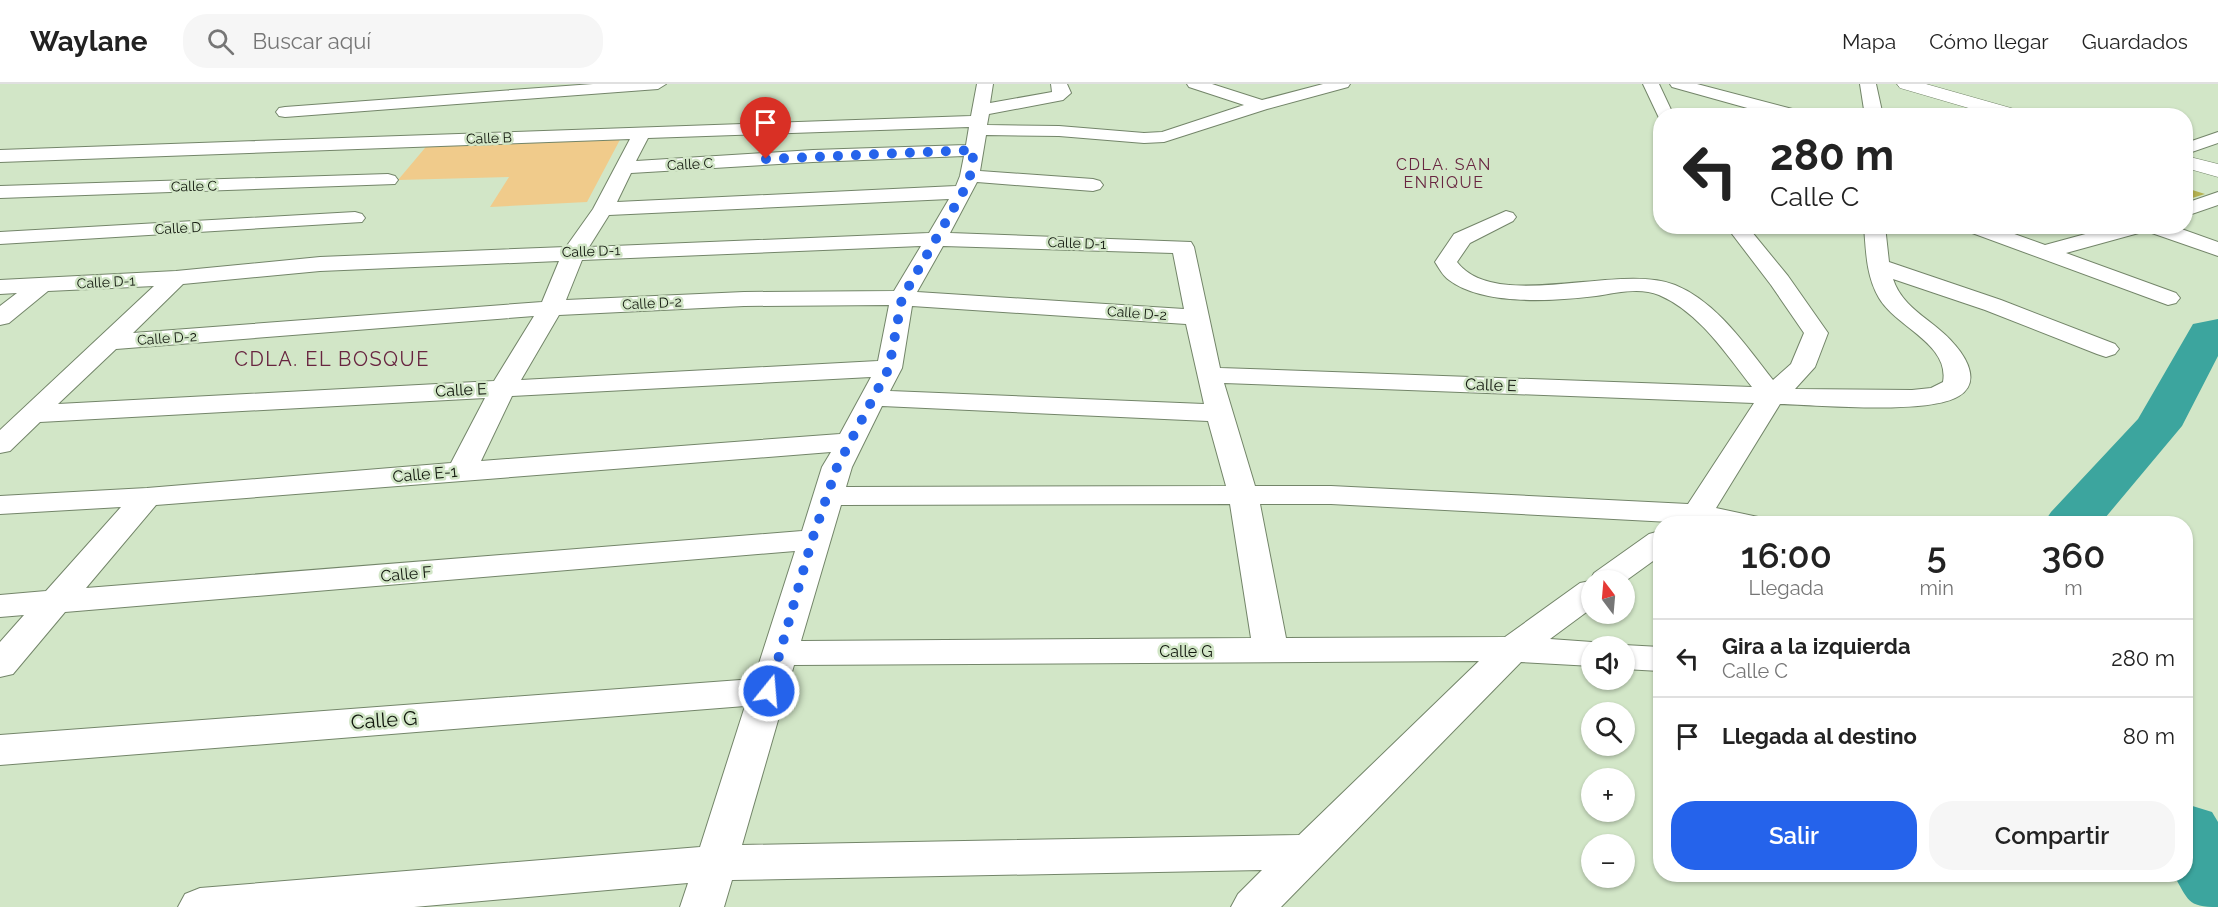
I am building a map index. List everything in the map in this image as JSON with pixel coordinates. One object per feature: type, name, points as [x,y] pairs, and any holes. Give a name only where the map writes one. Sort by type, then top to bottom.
[{"type":"main road","points":[[1906,84],[1990,108]]},
{"type":"main road","points":[[2193,164],[2218,171]]},
{"type":"street","points":[[285,112],[658,84]]},
{"type":"street","points":[[702,907],[769,691],[812,540],[837,467],[889,368],[902,298],[934,239],[976,138],[1063,93],[1059,84]]},
{"type":"street","points":[[1195,84],[1262,105]]},
{"type":"street","points":[[603,209],[976,138],[1039,130],[1144,138],[1164,136],[1262,105],[1342,84]]},
{"type":"street","points":[[1651,84],[1662,108]]},
{"type":"street","points":[[1678,84],[1768,108]]},
{"type":"street","points":[[1868,84],[1872,108]]},
{"type":"street","points":[[461,471],[503,388],[551,308],[574,252],[603,209],[642,132]]},
{"type":"street","name":"Calle B","points":[[0,156],[642,132],[976,138]]},
{"type":"street","points":[[2193,146],[2218,137]]},
{"type":"street","points":[[976,138],[1093,185]]},
{"type":"street","name":"Calle C","points":[[623,168],[813,156],[976,138]]},
{"type":"street","points":[[320,264],[420,140]]},
{"type":"street","points":[[0,230],[112,152]]},
{"type":"street","name":"Calle C","points":[[0,192],[57,190],[372,200]]},
{"type":"street","points":[[2193,207],[2218,198]]},
{"type":"street","name":"Calle D","points":[[0,238],[372,200]]},
{"type":"street","points":[[1506,217],[1462,239],[1446,262],[1449,270],[1479,286],[1502,291],[1583,290],[1639,283],[1670,290],[1701,310],[1772,396]]},
{"type":"street","points":[[1692,516],[1772,396],[1802,367],[1816,333],[1780,281],[1742,234]]},
{"type":"street","points":[[1875,234],[1878,266],[1993,305],[2106,349]]},
{"type":"street","points":[[1994,234],[2168,298]]},
{"type":"street","points":[[2045,252],[2111,234]]},
{"type":"street","points":[[2174,234],[2218,249]]},
{"type":"street","name":"Calle D-1","points":[[0,287],[176,278],[320,264],[934,239],[1183,247],[1197,317]]},
{"type":"street","name":"Calle E","points":[[1209,375],[1772,396],[1924,399],[1952,391],[1956,385],[1958,372],[1952,358],[1936,339],[1892,301],[1883,284],[1878,266]]},
{"type":"street","points":[[0,445],[176,278]]},
{"type":"street","points":[[0,318],[42,285]]},
{"type":"street","name":"Calle D-2","points":[[107,342],[551,308],[744,299],[902,298],[1197,317]]},
{"type":"street","points":[[1197,317],[1209,375],[1243,495],[1270,650]]},
{"type":"street","name":"Calle E","points":[[33,414],[889,368]]},
{"type":"street","points":[[873,398],[1220,413]]},
{"type":"street","name":"Calle E-1","points":[[0,505],[147,497],[850,442]]},
{"type":"street","points":[[828,496],[1331,495],[1653,517]]},
{"type":"street","points":[[0,665],[147,497]]},
{"type":"street","name":"Calle F","points":[[0,606],[812,540]]},
{"type":"street","points":[[1620,570],[1653,546]]},
{"type":"street","points":[[1253,907],[1513,649],[1581,599]]},
{"type":"street","name":"Calle G","points":[[780,653],[1513,649],[1581,653]]},
{"type":"street","points":[[1635,658],[1653,659]]},
{"type":"street","name":"Calle G","points":[[0,750],[769,691]]},
{"type":"street","points":[[200,907],[714,863],[1309,852]]},
{"type":"shaded area","points":[[623,134],[587,202],[490,207],[509,177],[398,180],[430,142]]},
{"type":"building","points":[[2193,190],[2205,194],[2193,198]]},
{"type":"waterway","points":[[2077,516],[2158,426],[2208,333],[2218,332]]},
{"type":"waterway","points":[[2193,844],[2218,882]]},
{"type":"district","name":"CDLA. SAN ENRIQUE","points":[[1444,173]]},
{"type":"district","name":"CDLA. EL BOSQUE","points":[[332,359]]},
{"type":"route","points":[[766,159],[974,150],[970,176],[963,192],[902,298],[889,368],[837,467],[812,540],[769,691]]}]
